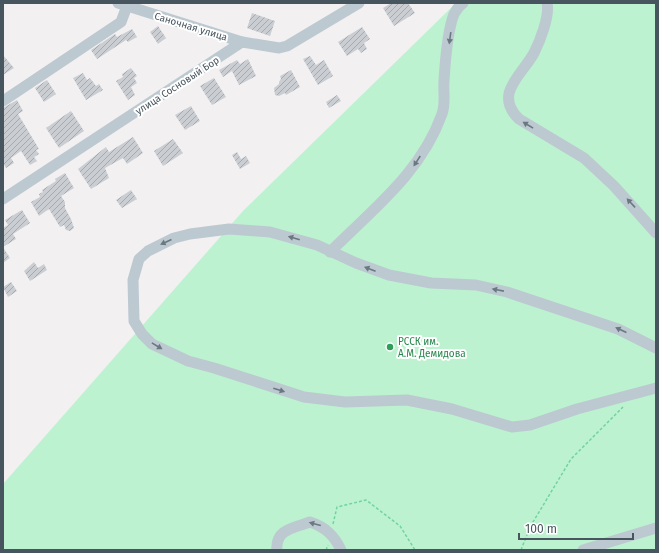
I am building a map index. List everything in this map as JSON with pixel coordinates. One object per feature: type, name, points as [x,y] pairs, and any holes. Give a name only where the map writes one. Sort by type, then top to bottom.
[{"type":"street","points":[[242,42],[279,48],[287,46],[359,3]]},
{"type":"street","points":[[330,252],[406,178],[425,147],[443,109],[444,80],[452,23],[454,14],[464,3]]},
{"type":"street","points":[[547,3],[548,10],[546,20],[534,52],[511,84],[509,95],[514,114],[519,119],[584,158],[614,186],[656,233]]},
{"type":"street","points":[[3,100],[121,22],[123,5]]},
{"type":"street","name":"Саночная улица","points":[[123,5],[242,42]]},
{"type":"street","name":"улица Сосновый Бор","points":[[3,199],[242,42]]},
{"type":"street","points":[[656,348],[618,328],[508,292],[476,285],[431,283],[389,275],[356,264],[291,237],[251,230],[206,231],[174,238],[148,251],[139,259],[132,280],[134,321],[142,334],[152,344],[170,354],[188,361],[304,397],[345,402],[384,399],[418,402],[452,409],[506,427],[530,425],[577,409],[656,388]]},
{"type":"street","points":[[277,550],[276,542],[282,532],[310,522],[324,527],[331,534],[341,550]]},
{"type":"street","points":[[583,550],[656,528]]},
{"type":"path","points":[[521,550],[530,527],[571,459],[626,404]]},
{"type":"path","points":[[326,550],[337,507],[366,500],[400,526],[415,550]]},
{"type":"green space","name":"РССК им. А.М. Демидова","points":[[456,3],[656,3],[656,550],[3,550],[3,484],[243,211]]},
{"type":"building","points":[[391,3],[408,3],[415,13],[394,26],[383,8]]},
{"type":"building","points":[[252,13],[275,21],[270,36],[247,28]]},
{"type":"building","points":[[158,26],[166,38],[158,44],[150,32]]},
{"type":"building","points":[[362,27],[370,39],[364,43],[367,49],[361,53],[358,49],[347,56],[338,42]]},
{"type":"building","points":[[132,29],[137,37],[128,42],[126,40],[97,59],[91,50],[115,34],[117,37]]},
{"type":"building","points":[[3,55],[14,68],[3,75]]},
{"type":"building","points":[[310,56],[316,65],[324,60],[333,76],[318,85],[303,59]]},
{"type":"building","points":[[248,59],[256,76],[239,85],[232,71],[223,77],[219,70],[237,60],[240,64]]},
{"type":"building","points":[[131,68],[137,76],[134,78],[137,83],[131,87],[135,95],[128,100],[116,81],[123,77],[122,74]]},
{"type":"building","points":[[291,70],[300,87],[286,95],[285,93],[279,96],[275,95],[274,88],[279,84],[281,79],[280,76]]},
{"type":"building","points":[[83,73],[87,80],[90,78],[96,86],[99,84],[103,90],[86,100],[73,78]]},
{"type":"building","points":[[214,78],[226,97],[212,105],[200,86]]},
{"type":"building","points":[[47,80],[56,94],[44,102],[35,88]]},
{"type":"building","points":[[337,95],[341,101],[329,108],[326,102]]},
{"type":"building","points":[[17,100],[23,111],[18,114],[39,149],[36,150],[39,154],[34,157],[37,161],[30,165],[21,151],[11,158],[14,163],[6,168],[3,163],[3,108]]},
{"type":"building","points":[[191,106],[200,121],[185,130],[175,115]]},
{"type":"building","points":[[71,111],[84,131],[59,148],[46,128]]},
{"type":"building","points":[[133,137],[143,153],[127,164],[123,158],[105,168],[109,178],[91,189],[78,169],[106,147],[109,152]]},
{"type":"building","points":[[173,139],[183,153],[163,166],[154,151]]},
{"type":"building","points":[[237,152],[241,159],[246,156],[250,163],[240,169],[232,155]]},
{"type":"building","points":[[65,173],[74,188],[61,196],[65,202],[65,208],[74,228],[70,231],[66,230],[64,225],[60,227],[49,209],[39,216],[31,202],[40,197],[39,194],[43,192],[42,190]]},
{"type":"building","points":[[131,190],[137,199],[122,208],[116,200]]},
{"type":"building","points":[[22,210],[30,223],[13,234],[16,239],[3,247],[3,228],[8,225],[5,220]]},
{"type":"building","points":[[3,247],[10,258],[3,263]]},
{"type":"building","points":[[34,262],[38,268],[44,264],[47,270],[30,281],[24,271]]},
{"type":"building","points":[[11,282],[17,291],[8,297],[3,287]]},
{"type":"place","name":"РССК им. А.М. Демидова","points":[[390,347]]}]
